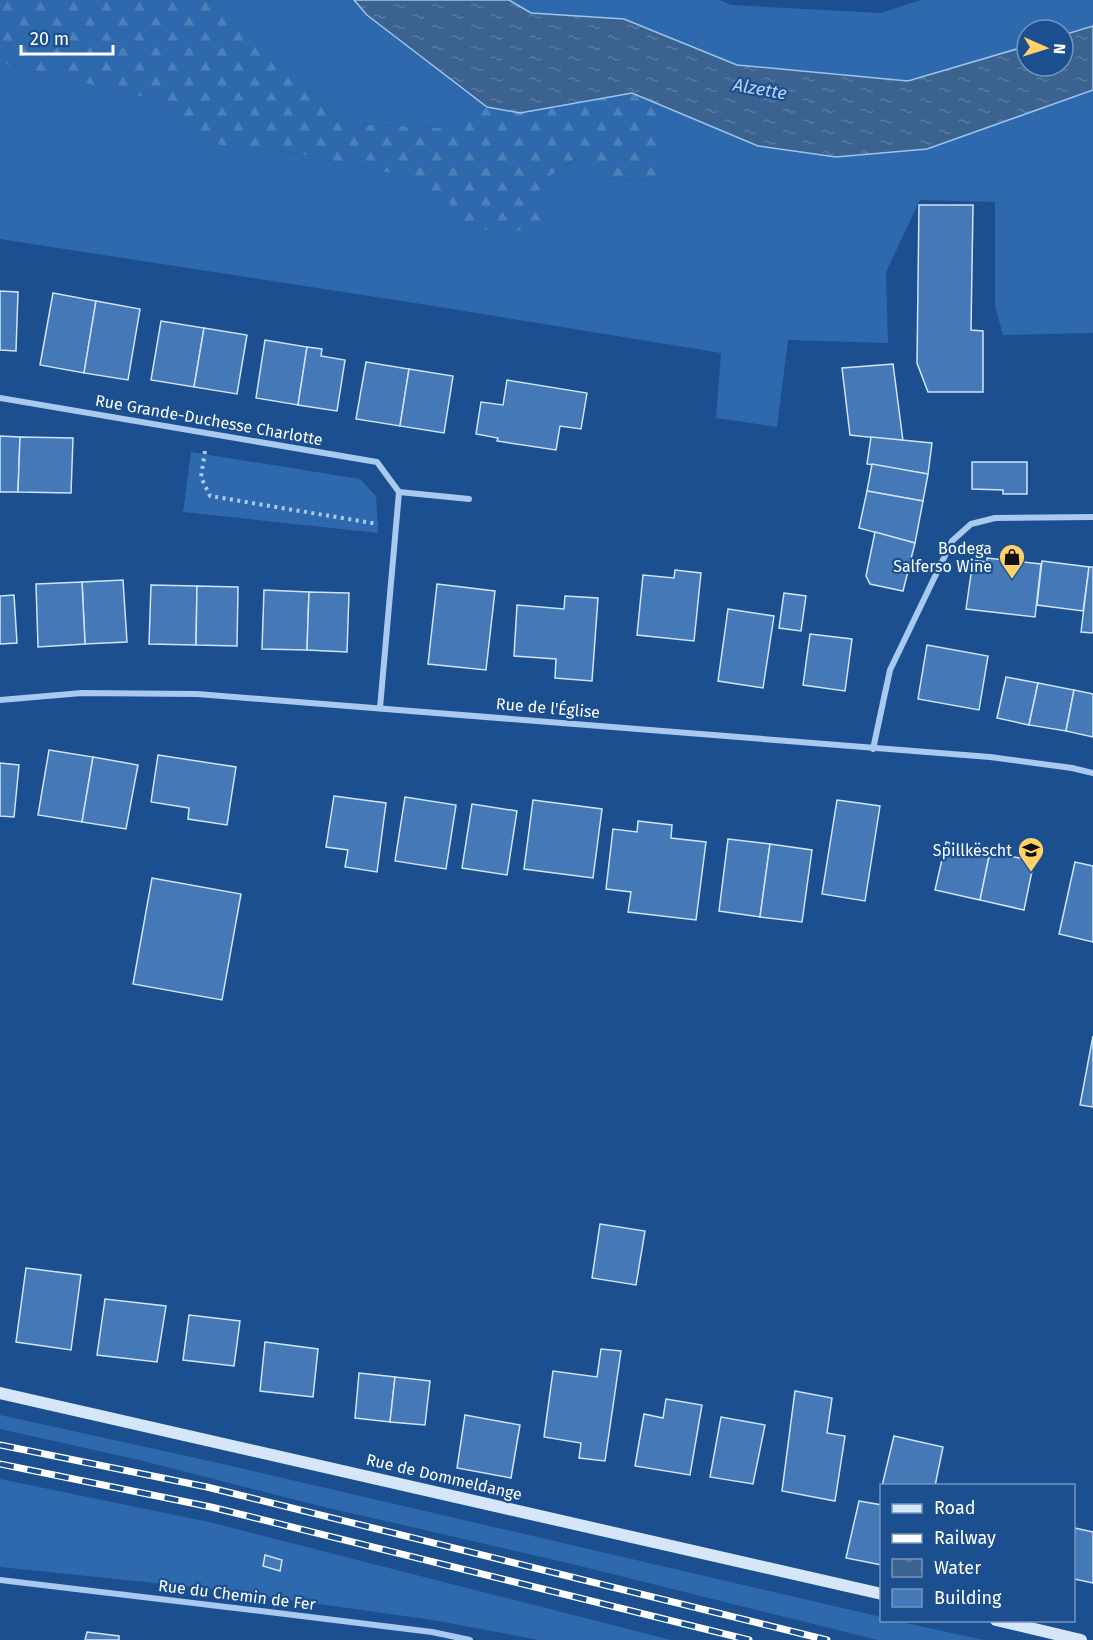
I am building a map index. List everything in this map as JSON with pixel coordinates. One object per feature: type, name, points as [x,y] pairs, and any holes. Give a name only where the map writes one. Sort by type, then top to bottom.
[{"type":"main road","name":"Rue de Dommeldange","points":[[0,1393],[880,1594]]},
{"type":"main road","points":[[1004,1622],[1081,1640]]},
{"type":"street","name":"Rue Grande-Duchesse Charlotte","points":[[0,398],[377,462],[399,492]]},
{"type":"street","points":[[380,708],[399,492],[469,499]]},
{"type":"street","points":[[873,748],[890,670],[952,541],[971,524],[995,518],[1093,517]]},
{"type":"street","name":"Rue de l'Église","points":[[0,700],[82,693],[197,694],[990,757],[1093,773]]},
{"type":"street","name":"Rue du Chemin de Fer","points":[[0,1580],[284,1613],[432,1632],[470,1640]]},
{"type":"path","points":[[208,433],[201,477],[210,496],[383,524]]},
{"type":"green space","points":[[0,0],[202,0],[223,4],[263,34],[336,123],[440,128],[487,107],[520,113],[632,93],[662,106],[655,181],[603,178],[577,158],[549,177],[541,231],[466,229],[446,198],[400,175],[296,153],[221,146],[144,97],[0,63]]},
{"type":"green space","points":[[202,0],[354,0],[367,15],[487,107],[440,128],[336,123],[263,34],[223,4]]},
{"type":"green space","points":[[509,0],[720,0],[731,5],[881,13],[921,0],[1093,0],[1093,26],[1075,31],[1075,18],[1015,18],[1015,50],[908,81],[737,65],[624,19],[531,13]]},
{"type":"green space","points":[[0,63],[144,97],[221,146],[296,153],[400,175],[446,198],[549,177],[578,158],[603,178],[654,181],[662,106],[758,146],[927,149],[1093,90],[1093,333],[1003,335],[995,306],[995,202],[920,200],[886,272],[888,343],[788,340],[777,427],[716,418],[721,353],[0,239]]},
{"type":"green space","points":[[191,452],[360,479],[376,496],[378,533],[183,512]]},
{"type":"green space","points":[[0,1415],[214,1462],[880,1617],[880,1622],[901,1622],[984,1640],[878,1640],[568,1563],[0,1429]]},
{"type":"green space","points":[[0,1479],[209,1522],[671,1640],[539,1640],[433,1620],[203,1588],[0,1567]]},
{"type":"water","name":"Alzette","points":[[354,0],[509,0],[531,13],[624,19],[737,65],[908,81],[1015,50],[1015,78],[1075,78],[1075,31],[1093,26],[1093,90],[927,149],[836,157],[758,146],[632,93],[520,113],[487,107],[367,15]]},
{"type":"building","points":[[919,205],[973,205],[971,330],[983,331],[983,392],[928,392],[917,363]]},
{"type":"building","points":[[0,291],[18,292],[16,351],[0,350]]},
{"type":"building","points":[[53,293],[96,301],[84,373],[40,365]]},
{"type":"building","points":[[96,301],[140,309],[128,380],[84,373]]},
{"type":"building","points":[[161,321],[204,328],[194,387],[151,380]]},
{"type":"building","points":[[204,328],[247,335],[237,394],[194,387]]},
{"type":"building","points":[[265,340],[307,347],[298,405],[256,398]]},
{"type":"building","points":[[307,347],[322,349],[321,356],[345,360],[337,411],[298,405]]},
{"type":"building","points":[[366,362],[409,369],[400,426],[356,419]]},
{"type":"building","points":[[893,364],[903,441],[850,435],[842,368]]},
{"type":"building","points":[[409,369],[453,376],[444,433],[400,426]]},
{"type":"building","points":[[507,380],[587,393],[581,429],[560,426],[556,450],[497,441],[498,438],[476,434],[481,402],[503,405]]},
{"type":"building","points":[[0,436],[20,437],[18,492],[0,492]]},
{"type":"building","points":[[20,437],[73,438],[71,493],[18,492]]},
{"type":"building","points":[[871,437],[932,443],[928,474],[867,464]]},
{"type":"building","points":[[972,462],[1027,462],[1027,494],[1003,494],[1003,490],[972,489]]},
{"type":"building","points":[[872,464],[928,474],[923,501],[867,491]]},
{"type":"building","points":[[867,491],[923,501],[915,543],[859,528]]},
{"type":"building","points":[[875,532],[915,543],[903,591],[870,584],[866,576]]},
{"type":"building","points":[[987,558],[1041,564],[1035,617],[966,609],[973,560],[987,562]]},
{"type":"building","points":[[1042,561],[1089,567],[1083,611],[1037,605]]},
{"type":"building","points":[[1089,567],[1093,567],[1093,633],[1081,632]]},
{"type":"building","points":[[675,570],[701,573],[694,641],[637,635],[643,575],[674,578]]},
{"type":"building","points":[[123,580],[127,642],[85,644],[82,582]]},
{"type":"building","points":[[82,582],[85,644],[38,647],[36,584]]},
{"type":"building","points":[[437,584],[495,591],[486,670],[428,664]]},
{"type":"building","points":[[151,585],[197,586],[196,645],[149,644]]},
{"type":"building","points":[[197,586],[238,587],[237,646],[196,645]]},
{"type":"building","points":[[264,590],[309,592],[307,650],[262,649]]},
{"type":"building","points":[[309,592],[349,593],[347,652],[307,650]]},
{"type":"building","points":[[784,593],[806,596],[801,631],[779,628]]},
{"type":"building","points":[[14,595],[17,643],[0,644],[0,596]]},
{"type":"building","points":[[565,596],[598,598],[592,681],[555,678],[556,659],[514,656],[517,605],[564,609]]},
{"type":"building","points":[[728,609],[774,616],[763,688],[718,681]]},
{"type":"building","points":[[810,634],[852,639],[845,691],[803,685]]},
{"type":"building","points":[[927,645],[988,656],[979,710],[918,699]]},
{"type":"building","points":[[1006,677],[1038,683],[1029,725],[997,718]]},
{"type":"building","points":[[1038,683],[1074,690],[1066,731],[1029,725]]},
{"type":"building","points":[[1074,690],[1093,694],[1093,737],[1066,731]]},
{"type":"building","points":[[49,750],[93,757],[82,822],[38,815]]},
{"type":"building","points":[[158,755],[236,767],[227,825],[188,819],[189,808],[151,802]]},
{"type":"building","points":[[93,757],[138,765],[126,829],[82,822]]},
{"type":"building","points":[[0,763],[19,765],[14,817],[0,816]]},
{"type":"building","points":[[334,796],[386,803],[377,872],[345,867],[348,850],[326,847]]},
{"type":"building","points":[[405,797],[456,805],[446,869],[395,861]]},
{"type":"building","points":[[533,800],[602,809],[593,878],[524,869]]},
{"type":"building","points":[[837,800],[880,806],[865,901],[822,894]]},
{"type":"building","points":[[472,804],[517,811],[507,875],[462,868]]},
{"type":"building","points":[[638,821],[672,825],[671,838],[706,842],[696,920],[628,912],[631,892],[606,889],[613,829],[637,832]]},
{"type":"building","points":[[728,839],[770,844],[760,917],[719,911]]},
{"type":"building","points":[[946,842],[990,852],[980,900],[935,890]]},
{"type":"building","points":[[770,844],[812,850],[802,922],[760,917]]},
{"type":"building","points":[[990,852],[1034,861],[1024,910],[980,900]]},
{"type":"building","points":[[1075,862],[1093,866],[1093,942],[1059,934]]},
{"type":"building","points":[[152,878],[241,894],[222,1000],[133,984]]},
{"type":"building","points":[[1093,1036],[1093,1107],[1080,1105]]},
{"type":"building","points":[[600,1224],[645,1231],[636,1285],[592,1278]]},
{"type":"building","points":[[26,1268],[81,1275],[71,1350],[16,1342]]},
{"type":"building","points":[[105,1299],[166,1306],[157,1362],[97,1355]]},
{"type":"building","points":[[189,1315],[240,1321],[234,1366],[183,1360]]},
{"type":"building","points":[[265,1342],[318,1349],[313,1397],[260,1391]]},
{"type":"building","points":[[601,1349],[621,1351],[605,1461],[579,1458],[581,1443],[544,1437],[553,1371],[597,1377]]},
{"type":"building","points":[[359,1373],[395,1377],[390,1422],[355,1418]]},
{"type":"building","points":[[395,1377],[430,1381],[425,1425],[390,1422]]},
{"type":"building","points":[[795,1391],[832,1398],[827,1433],[845,1436],[835,1501],[782,1491]]},
{"type":"building","points":[[666,1399],[702,1405],[690,1475],[635,1466],[644,1414],[663,1418]]},
{"type":"building","points":[[465,1415],[520,1425],[511,1478],[457,1468]]},
{"type":"building","points":[[721,1417],[765,1425],[753,1484],[710,1477]]},
{"type":"building","points":[[894,1436],[943,1447],[935,1484],[882,1484]]},
{"type":"building","points":[[859,1501],[880,1505],[880,1565],[846,1558]]},
{"type":"building","points":[[1075,1528],[1093,1532],[1093,1583],[1075,1579]]},
{"type":"building","points":[[265,1555],[282,1560],[280,1571],[263,1566]]},
{"type":"building","points":[[87,1632],[119,1636],[119,1640],[85,1640]]},
{"type":"railway","points":[[0,1445],[207,1487],[827,1640]]},
{"type":"railway","points":[[0,1464],[211,1507],[749,1640]]},
{"type":"place","name":"Bodega Salferso Wine","points":[[1012,580]]},
{"type":"place","name":"Spillkëscht","points":[[1031,873]]}]
